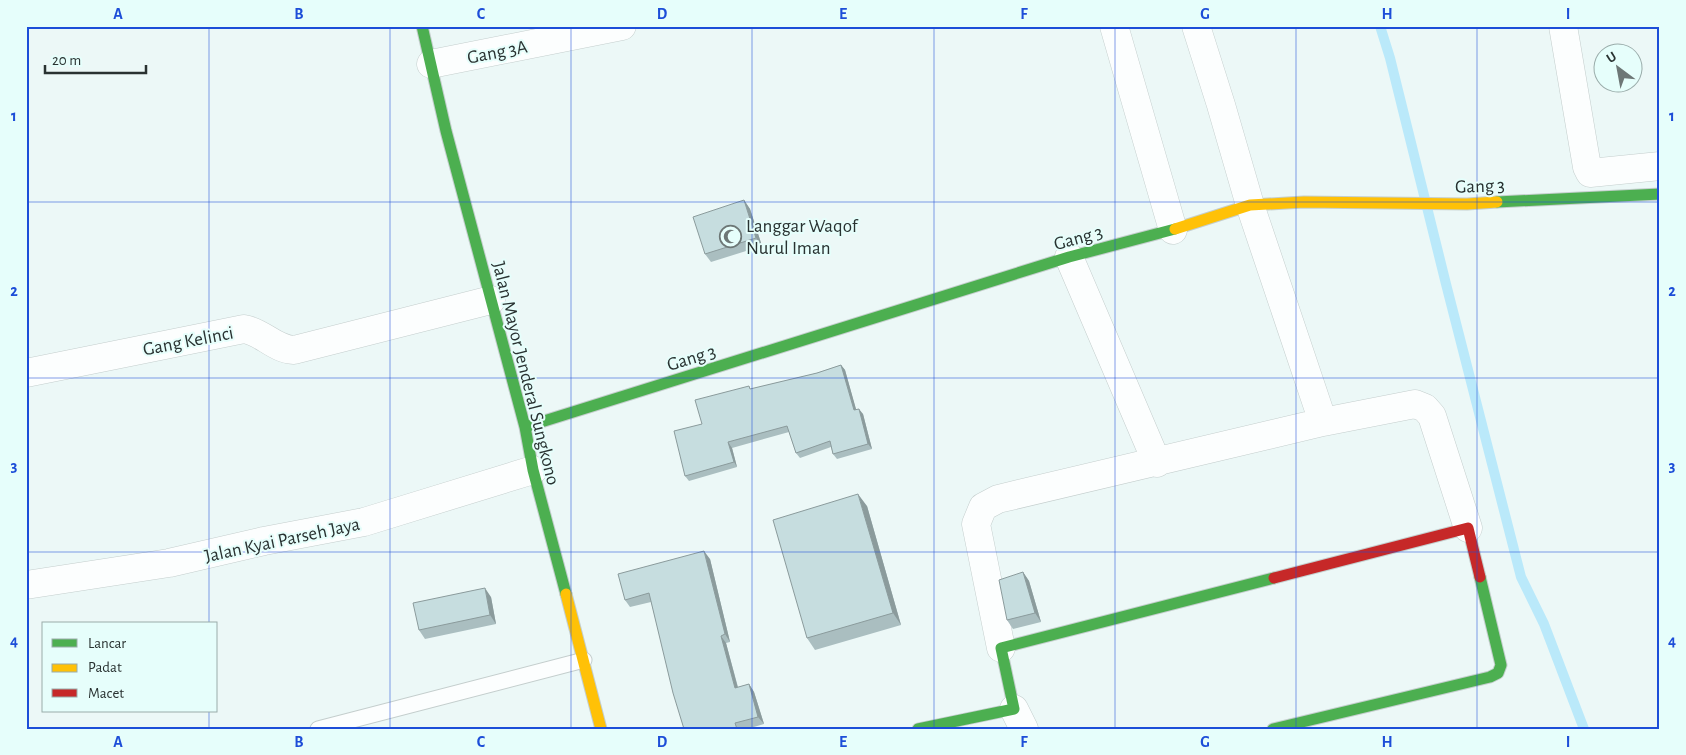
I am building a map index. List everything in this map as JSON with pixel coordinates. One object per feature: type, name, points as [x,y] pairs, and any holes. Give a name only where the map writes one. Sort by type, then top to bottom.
[{"type":"street","name":"Jalan Mayor Jenderal Sungkono","points":[[422,26],[446,131],[525,427],[533,470],[601,729]]},
{"type":"street","name":"Gang 3A","points":[[431,64],[622,26]]},
{"type":"street","points":[[1114,26],[1173,230]]},
{"type":"street","points":[[1196,26],[1250,205],[1323,422]]},
{"type":"street","points":[[1563,26],[1587,167],[1590,173],[1660,166]]},
{"type":"street","name":"Gang 3","points":[[525,427],[1068,257],[1173,230],[1250,205],[1304,202],[1467,204],[1660,194]]},
{"type":"street","points":[[1068,257],[1157,463]]},
{"type":"street","name":"Gang Kelinci","points":[[26,372],[244,329],[254,331],[277,346],[294,350],[491,300]]},
{"type":"street","points":[[918,729],[1019,719],[1001,648],[976,524],[982,507],[998,499],[1157,463],[1323,422],[1415,404],[1425,408],[1432,416],[1468,528],[1502,665],[1498,673],[1490,677],[1273,729]]},
{"type":"street","name":"Jalan Kyai Parseh Jaya","points":[[26,585],[169,563],[264,541],[364,522],[533,470]]},
{"type":"street","points":[[1001,648],[1468,528]]},
{"type":"lane","points":[[318,729],[584,660]]},
{"type":"building","name":"Langgar Waqof Nurul Iman","points":[[744,200],[756,238],[705,254],[693,217]]},
{"type":"building","points":[[841,365],[854,410],[859,409],[868,444],[833,454],[830,441],[796,453],[787,426],[728,442],[734,462],[685,476],[674,431],[702,424],[695,400],[749,386],[750,389],[817,373]]},
{"type":"building","points":[[858,494],[893,613],[807,638],[773,520]]},
{"type":"building","points":[[704,551],[725,634],[721,636],[735,688],[749,684],[758,717],[735,723],[737,729],[684,729],[673,693],[649,593],[625,600],[618,574]]},
{"type":"building","points":[[1023,572],[1035,613],[1007,620],[999,580]]},
{"type":"building","points":[[485,588],[490,615],[419,630],[413,603]]},
{"type":"waterway","points":[[1380,26],[1390,58],[1521,577],[1544,624],[1584,729]]},
{"type":"traffic: fast","points":[[422,26],[446,131],[525,427],[533,470],[566,594]]},
{"type":"traffic: fast","points":[[1497,202],[1660,194]]},
{"type":"traffic: fast","points":[[525,427],[1069,257],[1175,229]]},
{"type":"traffic: fast","points":[[1273,729],[1490,677],[1498,673],[1501,665],[1480,577]]},
{"type":"traffic: fast","points":[[918,729],[1014,709],[1001,648],[1274,578]]},
{"type":"traffic: slow","points":[[1175,229],[1250,205],[1304,202],[1467,204],[1497,202]]},
{"type":"traffic: slow","points":[[566,594],[601,729]]},
{"type":"traffic: jam","points":[[1274,578],[1468,528],[1480,577]]},
{"type":"place","name":"Langgar Waqof Nurul Iman","points":[[730,236]]}]
